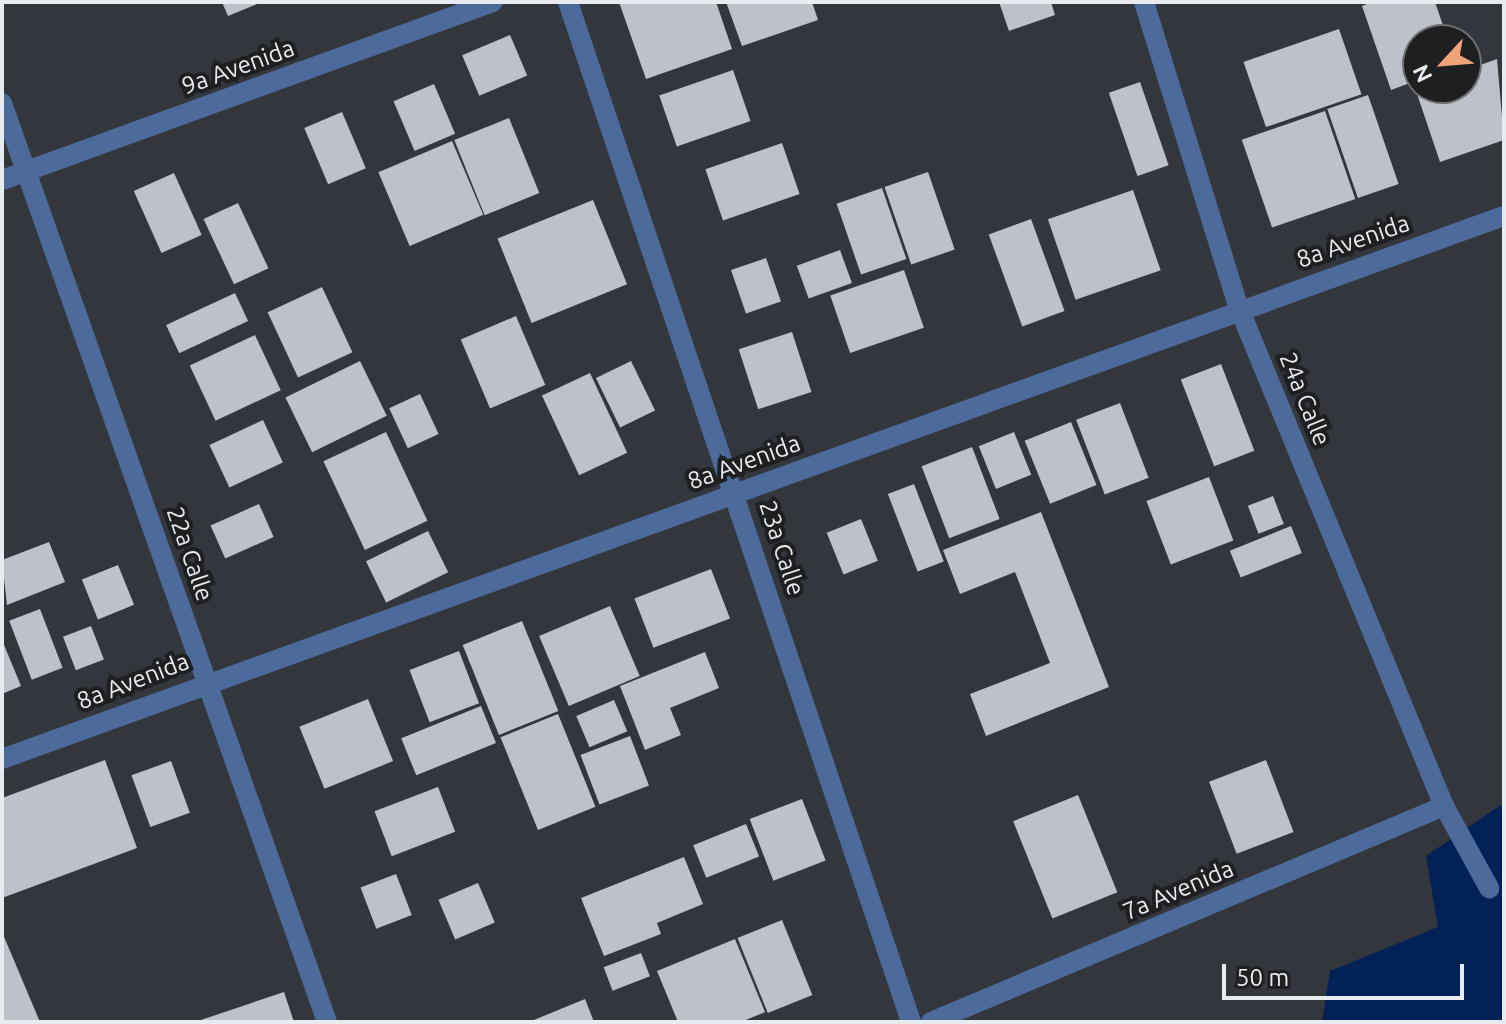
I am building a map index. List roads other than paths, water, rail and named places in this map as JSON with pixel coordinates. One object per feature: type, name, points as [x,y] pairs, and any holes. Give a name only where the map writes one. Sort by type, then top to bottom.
[{"type":"street","name":"9a Avenida","points":[[2,180],[493,2]]},
{"type":"street","name":"23a Calle","points":[[568,2],[736,493],[911,1022]]},
{"type":"street","name":"24a Calle","points":[[1144,2],[1239,308],[1444,806],[1489,888]]},
{"type":"street","name":"22a Calle","points":[[2,103],[29,171],[327,1022]]},
{"type":"street","name":"8a Avenida","points":[[2,759],[207,680],[736,493],[1239,308],[1504,216]]},
{"type":"street","name":"7a Avenida","points":[[931,1022],[1444,806]]},
{"type":"water","points":[[1504,803],[1504,1022],[1322,1022],[1330,971],[1438,927],[1426,856]]}]
